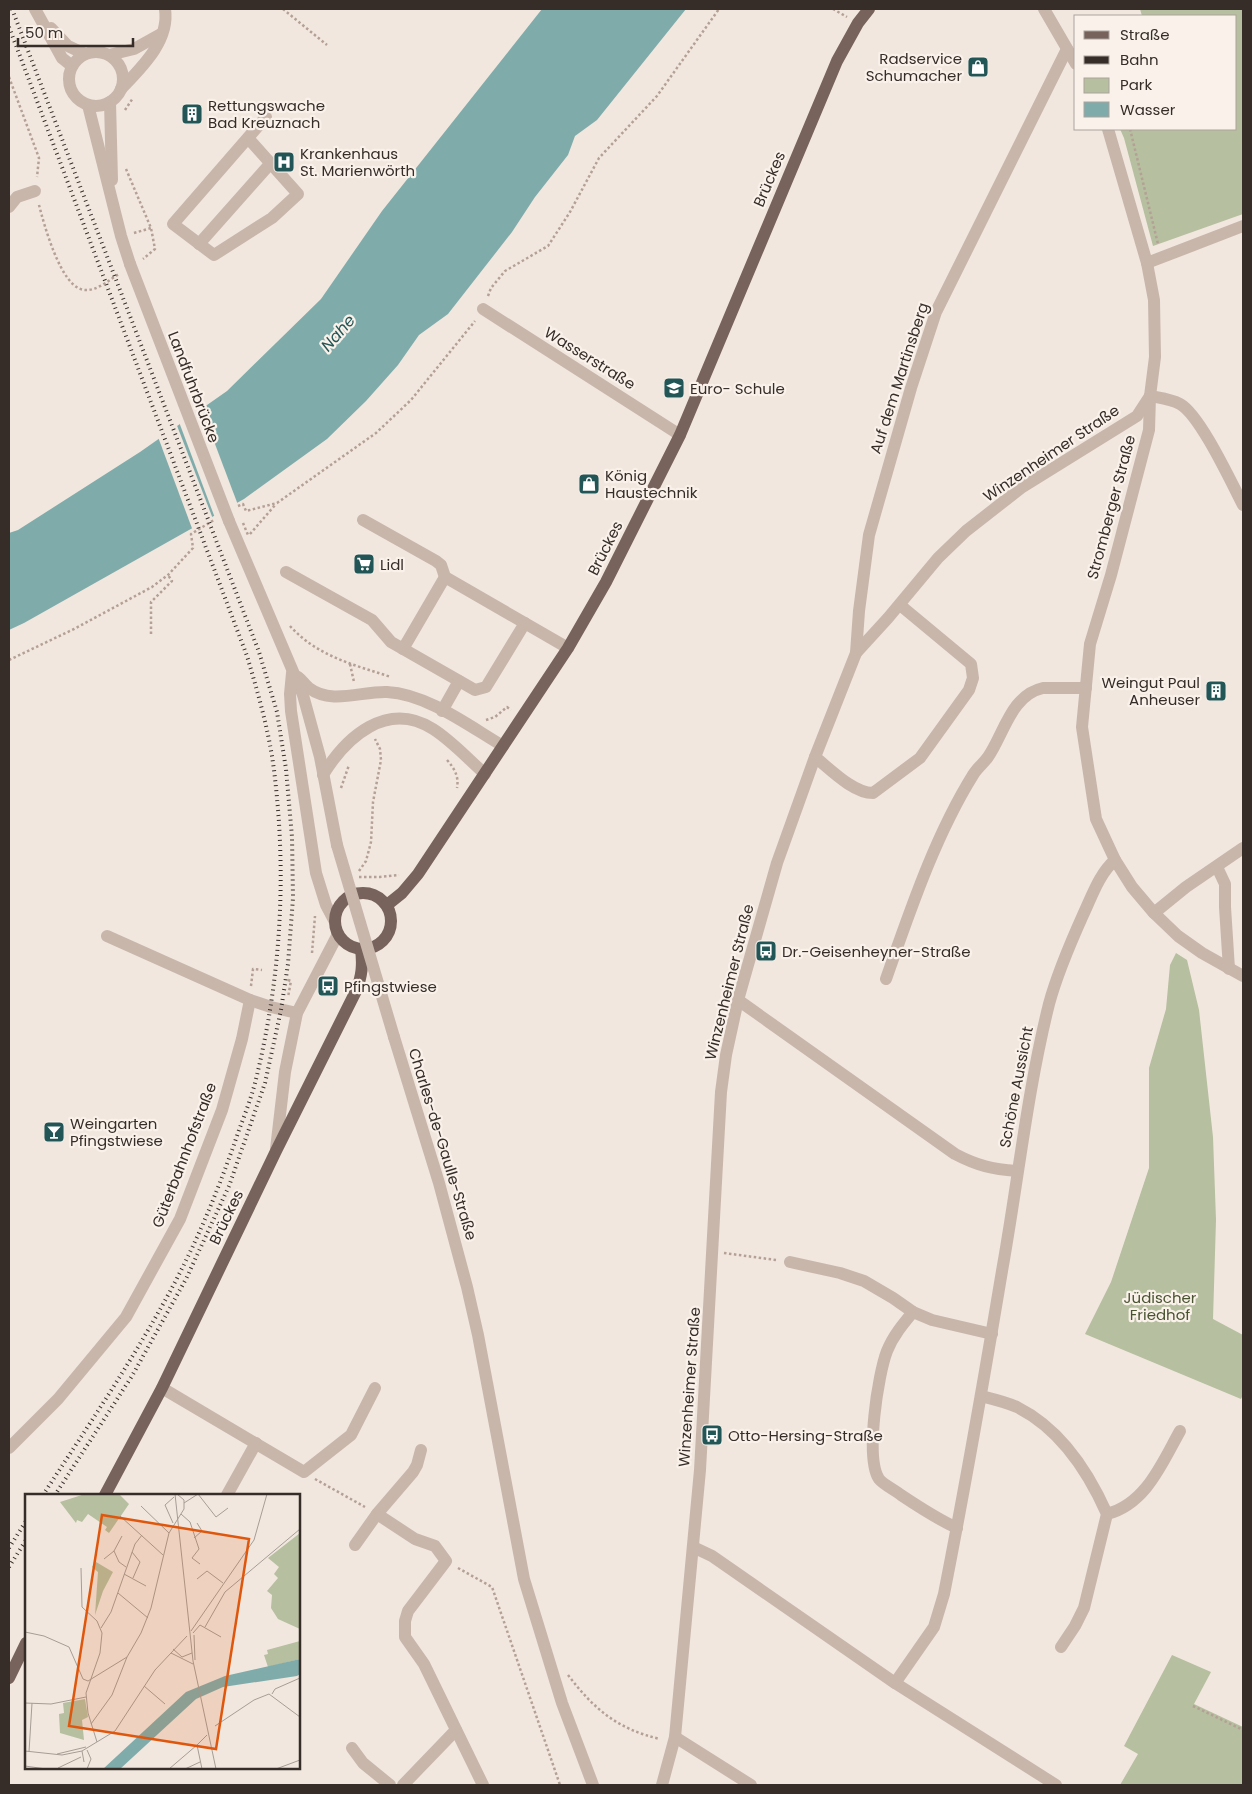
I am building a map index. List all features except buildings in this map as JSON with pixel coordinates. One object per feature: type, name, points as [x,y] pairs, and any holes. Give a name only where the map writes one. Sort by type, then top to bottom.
[{"type":"main road","name":"Brückes","points":[[386,904],[402,892],[415,878],[568,648],[606,582],[680,434],[833,69],[858,23],[869,9]]},
{"type":"main road","points":[[354,894],[372,894],[386,904],[392,922],[386,938],[379,945],[371,948],[362,949],[348,945],[336,928],[336,913],[346,898],[354,894]]},
{"type":"main road","name":"Brückes","points":[[106,1494],[162,1388],[276,1151],[356,991],[362,975],[362,949]]},
{"type":"main road","points":[[9,1678],[25,1645]]},
{"type":"street","points":[[163,33],[134,49],[109,55],[98,52],[86,54],[72,66],[69,78],[71,89],[78,99],[88,105],[100,106],[110,102],[148,59],[163,33],[165,9]]},
{"type":"street","points":[[1044,9],[1074,61]]},
{"type":"street","points":[[36,11],[68,46],[86,54]]},
{"type":"street","points":[[36,11],[62,58],[72,66]]},
{"type":"street","name":"Auf dem Martinsberg","points":[[856,653],[859,611],[869,535],[911,388],[936,312],[1067,49]]},
{"type":"street","points":[[109,55],[120,66],[123,82],[121,90]]},
{"type":"street","points":[[110,102],[114,209]]},
{"type":"street","points":[[88,105],[121,236]]},
{"type":"street","points":[[248,138],[298,194],[272,218],[214,255],[173,224],[266,117]]},
{"type":"street","name":"Stromberger Straße","points":[[1108,130],[1147,263],[1154,300],[1155,357],[1150,396],[1149,430],[1111,574],[1090,644],[1082,728],[1096,819],[1115,860],[1132,887],[1154,913],[1178,936],[1229,970],[1243,976]]},
{"type":"street","points":[[199,244],[270,164]]},
{"type":"street","points":[[9,207],[18,197],[35,191]]},
{"type":"street","points":[[1147,263],[1243,226]]},
{"type":"street","name":"Landfuhrbrücke","points":[[121,236],[223,520]]},
{"type":"street","name":"Wasserstraße","points":[[483,309],[680,434]]},
{"type":"street","points":[[1150,396],[1168,399],[1181,404],[1192,413],[1206,435],[1243,505]]},
{"type":"street","name":"Winzenheimer Straße","points":[[662,1785],[675,1737],[693,1547],[713,1252],[721,1092],[726,1055],[738,1000],[777,863],[815,757],[856,653],[900,605],[938,558],[966,531],[1022,488],[1137,416],[1150,396]]},
{"type":"street","name":"Charles-de-Gaulle-Straße","points":[[223,520],[293,671],[310,718],[324,776],[337,846],[439,1183],[467,1287],[478,1335],[524,1579],[562,1703],[593,1785]]},
{"type":"street","points":[[363,520],[436,561],[441,565],[445,577],[568,648]]},
{"type":"street","points":[[286,572],[372,620],[391,642],[474,690],[486,687],[525,623]]},
{"type":"street","points":[[404,649],[445,577]]},
{"type":"street","points":[[815,757],[855,788],[865,793],[873,793],[920,758],[969,690],[973,678],[971,664],[900,605]]},
{"type":"street","points":[[293,671],[309,688],[329,696],[387,692],[416,698],[503,746]]},
{"type":"street","points":[[276,1151],[291,1012],[336,928],[324,900],[314,861],[291,711],[290,694],[293,671]]},
{"type":"street","points":[[442,711],[459,681]]},
{"type":"street","points":[[886,979],[944,831],[974,774],[988,757],[1009,718],[1030,692],[1043,688],[1086,688]]},
{"type":"street","points":[[324,776],[332,760],[359,732],[378,722],[398,719],[421,723],[432,728],[443,735],[485,774]]},
{"type":"street","points":[[1154,913],[1243,848]]},
{"type":"street","name":"Schöne Aussicht","points":[[895,1683],[934,1627],[942,1603],[992,1334],[1014,1203],[1017,1171],[1052,994],[1068,947],[1097,884],[1109,865],[1115,860]]},
{"type":"street","points":[[1217,867],[1225,884],[1229,970]]},
{"type":"street","points":[[107,936],[250,1000],[291,1012]]},
{"type":"street","name":"Güterbahnhofstraße","points":[[9,1448],[58,1399],[126,1317],[180,1219],[222,1110],[242,1039],[250,1000]]},
{"type":"street","points":[[738,1000],[955,1154],[973,1164],[992,1169],[1017,1171]]},
{"type":"street","points":[[790,1262],[840,1273],[864,1281],[913,1312],[932,1320],[992,1334]]},
{"type":"street","points":[[913,1312],[896,1333],[887,1351],[881,1376],[873,1432],[872,1456],[880,1479],[941,1521],[957,1528]]},
{"type":"street","points":[[162,1388],[304,1472],[351,1435],[376,1388]]},
{"type":"street","points":[[981,1396],[1017,1407],[1053,1431],[1076,1458],[1107,1514],[1084,1608],[1061,1647]]},
{"type":"street","points":[[1107,1514],[1124,1508],[1137,1499],[1153,1479],[1180,1431]]},
{"type":"street","points":[[228,1494],[256,1443]]},
{"type":"street","points":[[355,1545],[377,1514],[413,1472],[421,1450]]},
{"type":"street","points":[[377,1514],[415,1539],[435,1546],[446,1561],[408,1611],[404,1637],[424,1664],[483,1785]]},
{"type":"street","points":[[693,1547],[712,1556],[895,1683],[1056,1785]]},
{"type":"street","points":[[403,1785],[456,1730]]},
{"type":"street","points":[[675,1737],[751,1785]]},
{"type":"street","points":[[352,1748],[363,1763],[390,1785]]},
{"type":"path","points":[[283,9],[327,45]]},
{"type":"path","points":[[248,535],[277,503],[376,433],[411,400],[483,309],[491,288],[504,272],[548,246],[570,212],[599,158],[657,96],[719,9]]},
{"type":"path","points":[[9,77],[39,158],[35,191]]},
{"type":"path","points":[[1130,130],[1162,258]]},
{"type":"path","points":[[121,236],[151,228]]},
{"type":"path","points":[[234,509],[243,504],[246,511],[277,503]]},
{"type":"path","points":[[9,660],[74,629],[152,587],[168,576],[193,548],[191,534],[223,520]]},
{"type":"path","points":[[151,634],[151,602],[172,581],[168,576]]},
{"type":"path","points":[[288,624],[317,650],[350,664]]},
{"type":"path","points":[[354,877],[366,862],[369,853],[373,802],[381,760],[380,749],[376,740],[369,744]]},
{"type":"path","points":[[443,755],[457,774],[458,786],[455,793]]},
{"type":"path","points":[[341,792],[342,783],[350,762]]},
{"type":"path","points":[[396,875],[404,870]]},
{"type":"path","points":[[250,1000],[253,969],[262,970]]},
{"type":"path","points":[[288,980],[291,981],[291,1012]]},
{"type":"path","points":[[713,1252],[790,1262]]},
{"type":"path","points":[[304,1472],[377,1514]]},
{"type":"path","points":[[446,1561],[492,1588],[560,1785]]},
{"type":"path","points":[[563,1668],[587,1699],[615,1722],[638,1734],[662,1740],[675,1737]]},
{"type":"path","points":[[1193,1706],[1243,1730]]},
{"type":"green space","points":[[1140,9],[1243,9],[1243,214],[1153,246],[1120,130],[1237,130],[1237,15],[1142,15]]},
{"type":"green space","name":"Jüdischer Friedhof","points":[[1176,953],[1187,960],[1199,1010],[1213,1137],[1216,1220],[1213,1319],[1243,1335],[1243,1395],[1241,1399],[1085,1334],[1111,1282],[1149,1168],[1149,1068],[1166,1009],[1170,965]]},
{"type":"green space","points":[[1172,1655],[1211,1672],[1194,1704],[1243,1727],[1243,1785],[1120,1785],[1138,1754],[1124,1746]]},
{"type":"water","name":"Nahe","points":[[542,9],[686,9],[597,120],[575,136],[568,155],[535,197],[512,232],[448,314],[419,335],[398,365],[366,401],[327,439],[244,499],[9,630],[9,533],[18,530],[140,452],[227,391],[321,299],[382,211]]},
{"type":"pier","points":[[201,407],[238,505],[215,518],[179,422]]},
{"type":"pier","points":[[176,423],[213,519],[193,531],[158,437]]},
{"type":"railway","points":[[12,9],[259,652],[277,712],[286,769],[292,837],[293,898],[288,964],[281,1010],[265,1083],[229,1186],[186,1279],[132,1376],[56,1494]]},
{"type":"railway","points":[[9,27],[247,656],[263,712],[272,755],[278,809],[281,887],[276,964],[264,1041],[248,1105],[225,1170],[193,1247],[159,1311],[111,1391],[44,1494]]},
{"type":"railway","points":[[9,1548],[25,1523]]},
{"type":"railway","points":[[9,1567],[25,1542]]},
{"type":"place","name":"Radservice Schumacher","points":[[978,67]]},
{"type":"place","name":"Rettungswache Bad Kreuznach","points":[[192,114]]},
{"type":"place","name":"Krankenhaus St. Marienwörth","points":[[284,162]]},
{"type":"place","name":"Euro- Schule","points":[[674,388]]},
{"type":"place","name":"König Haustechnik","points":[[589,484]]},
{"type":"place","name":"Lidl","points":[[364,564]]},
{"type":"place","name":"Weingut Paul Anheuser","points":[[1216,691]]},
{"type":"place","name":"Dr.-Geisenheyner-Straße","points":[[766,951]]},
{"type":"place","name":"Pfingstwiese","points":[[328,986]]},
{"type":"place","name":"Weingarten Pfingstwiese","points":[[54,1132]]},
{"type":"place","name":"Otto-Hersing-Straße","points":[[712,1435]]}]
